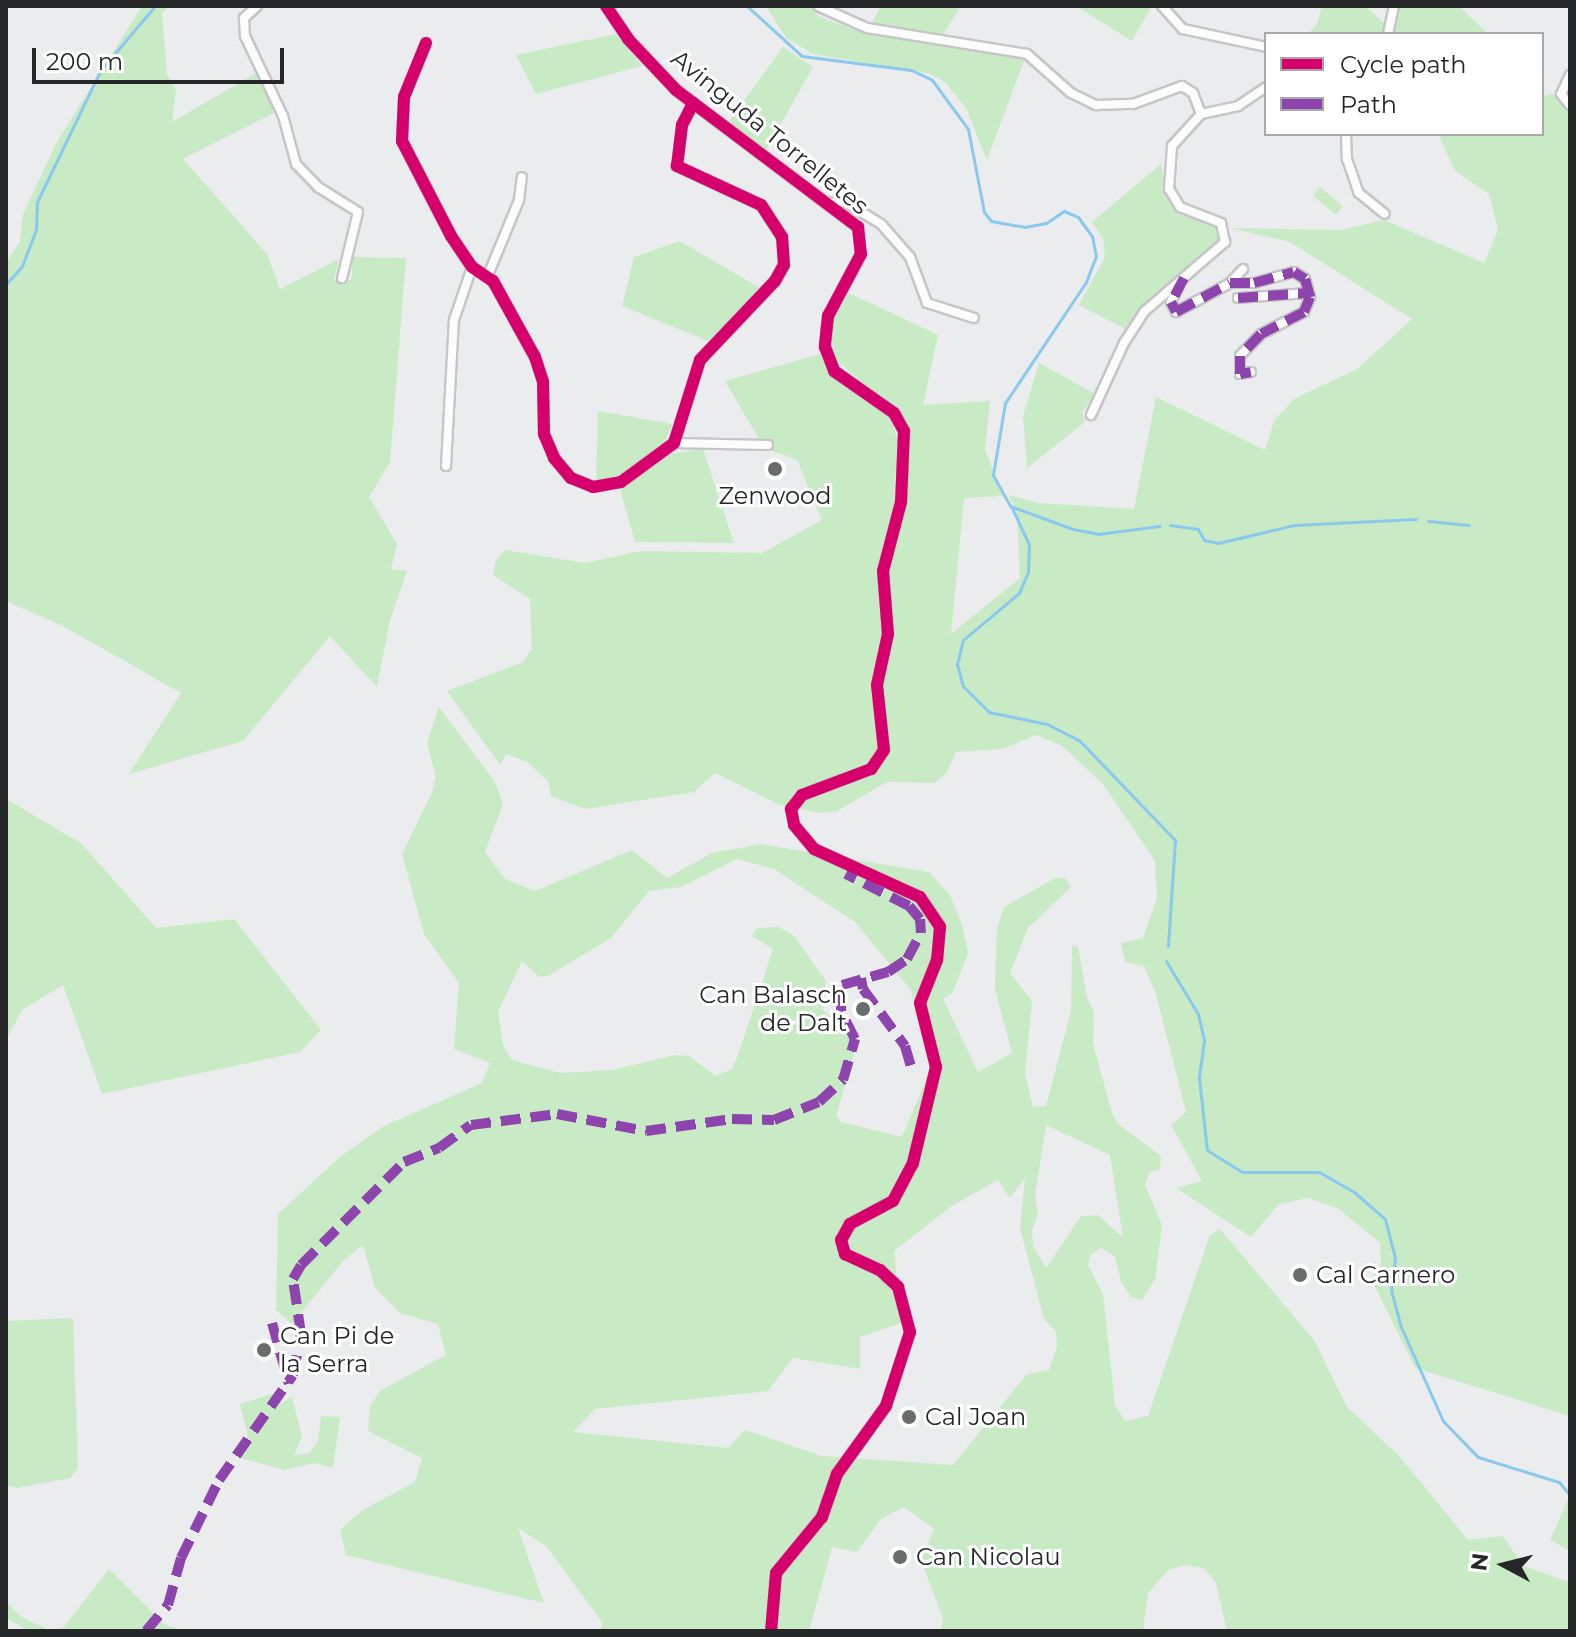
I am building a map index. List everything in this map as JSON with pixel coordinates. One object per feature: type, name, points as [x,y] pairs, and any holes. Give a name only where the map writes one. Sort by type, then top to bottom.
[{"type":"street","points":[[257,6],[246,13],[245,36],[283,116],[296,164],[318,187],[358,212],[342,278]]},
{"type":"street","name":"Avinguda Torrelletes","points":[[606,6],[648,62],[693,103],[858,227],[863,241],[858,262],[828,316],[827,355],[834,371],[900,419],[903,486],[883,571],[888,626],[877,685],[884,729],[881,757],[864,773],[797,798],[791,820],[821,854],[914,894],[936,914],[939,952],[920,1003],[936,1067],[917,1150],[902,1189],[888,1206],[846,1227],[841,1240],[845,1254],[880,1270],[904,1298],[910,1332],[898,1379],[869,1432],[837,1474],[822,1517],[776,1573],[771,1631]]},
{"type":"street","points":[[818,6],[867,28],[1027,54],[1071,93],[1096,105],[1133,104],[1182,86],[1193,93],[1201,114]]},
{"type":"street","points":[[1162,6],[1174,22],[1193,33],[1264,47]]},
{"type":"street","points":[[1388,32],[1394,6]]},
{"type":"street","points":[[426,43],[405,93],[400,132],[472,267],[488,275],[538,365],[544,434],[554,458],[571,478],[598,488],[613,486],[674,443],[768,445]]},
{"type":"street","points":[[1569,82],[1561,94],[1570,105]]},
{"type":"street","points":[[1091,415],[1134,326],[1184,278],[1221,251],[1226,238],[1221,223],[1180,207],[1169,189],[1172,146],[1201,114],[1238,106],[1264,88]]},
{"type":"street","points":[[674,443],[697,365],[725,329],[775,281],[785,260],[781,235],[761,205],[677,166],[682,125],[693,103]]},
{"type":"street","points":[[1346,136],[1347,159],[1359,193],[1385,214]]},
{"type":"street","points":[[488,275],[519,200],[522,177]]},
{"type":"street","points":[[827,203],[839,200],[881,224],[910,257],[927,303],[974,318]]},
{"type":"street","points":[[446,466],[454,320],[472,267]]},
{"type":"street","points":[[1184,278],[1171,302],[1176,312],[1230,283],[1243,269]]},
{"type":"street","points":[[1230,283],[1254,283],[1294,272],[1305,279],[1308,293],[1304,312],[1274,325],[1232,357]]},
{"type":"street","points":[[1238,298],[1308,293]]},
{"type":"street","points":[[1243,351],[1239,371],[1244,376],[1251,372]]},
{"type":"green space","points":[[142,6],[170,6],[162,13],[167,75],[176,89],[172,122],[256,73],[276,112],[183,159],[267,254],[280,289],[339,259],[334,279],[344,285],[352,278],[351,257],[406,258],[390,462],[369,497],[397,544],[391,569],[407,571],[390,620],[377,687],[330,636],[243,741],[129,774],[181,693],[63,626],[6,601],[6,262],[20,242],[23,214],[57,142]]},
{"type":"green space","points":[[766,6],[809,6],[820,17],[856,30],[1025,58],[987,160],[966,108],[945,82],[930,74],[813,54],[786,38]]},
{"type":"green space","points":[[881,6],[961,6],[943,35],[871,24]]},
{"type":"green space","points":[[1076,6],[1152,6],[1132,41]]},
{"type":"green space","points":[[1322,6],[1365,6],[1386,25],[1384,32],[1310,32],[1317,24]]},
{"type":"green space","points":[[1400,6],[1459,6],[1486,32],[1394,32]]},
{"type":"green space","points":[[616,34],[642,66],[536,94],[516,55]]},
{"type":"green space","points":[[783,47],[813,67],[765,152],[728,123]]},
{"type":"green space","points":[[1558,93],[1570,110],[1570,1416],[1415,1368],[1371,1278],[1381,1263],[1380,1243],[1339,1209],[1308,1198],[1279,1204],[1251,1237],[1176,1188],[1202,1181],[1171,1125],[1186,1112],[1156,994],[1144,966],[1125,962],[1121,943],[1143,938],[1157,898],[1155,861],[1103,784],[1061,745],[1036,735],[1002,749],[956,752],[946,774],[934,783],[887,782],[837,811],[820,813],[780,805],[715,773],[694,792],[585,809],[551,796],[548,781],[527,762],[506,754],[500,765],[447,691],[523,662],[532,649],[530,599],[493,575],[496,560],[505,550],[585,563],[641,551],[762,553],[822,520],[797,460],[773,451],[772,440],[759,439],[725,381],[820,354],[831,376],[889,415],[898,441],[894,494],[905,499],[910,451],[906,420],[834,358],[830,327],[849,293],[938,335],[923,405],[990,401],[985,450],[1003,496],[964,498],[951,634],[1020,578],[1017,513],[1008,495],[1039,503],[1134,509],[1156,397],[1265,450],[1274,421],[1294,399],[1357,369],[1412,319],[1290,242],[1230,228],[1341,230],[1384,220],[1484,263],[1498,230],[1489,194],[1455,171],[1439,136],[1544,136],[1544,96]]},
{"type":"green space","points":[[1161,164],[1168,200],[1183,214],[1216,224],[1221,241],[1149,301],[1127,330],[1079,305],[1105,257],[1103,239],[1092,222]]},
{"type":"green space","points":[[1320,187],[1343,206],[1336,215],[1313,195]]},
{"type":"green space","points":[[680,241],[761,289],[708,341],[622,306],[634,257]]},
{"type":"green space","points":[[1039,363],[1095,394],[1082,412],[1085,422],[1027,468],[1023,416]]},
{"type":"green space","points":[[598,411],[673,424],[664,443],[643,462],[614,480],[596,482]]},
{"type":"green space","points":[[703,449],[734,543],[635,542],[620,489],[670,454]]},
{"type":"green space","points":[[439,707],[495,782],[503,804],[485,852],[505,879],[535,891],[632,850],[667,878],[712,853],[761,844],[929,872],[950,895],[962,925],[968,953],[953,992],[943,999],[978,1072],[1012,1053],[995,989],[997,929],[1004,907],[1055,878],[1065,878],[1071,887],[1028,928],[1010,973],[1032,1001],[1025,1074],[1033,1107],[1046,1106],[1071,1011],[1072,945],[1078,947],[1087,998],[1094,1012],[1093,1044],[1112,1113],[1118,1124],[1161,1156],[1160,1169],[1150,1172],[1145,1185],[1162,1225],[1155,1279],[1142,1300],[1131,1297],[1121,1282],[1115,1257],[1101,1248],[1090,1255],[1088,1265],[1103,1294],[1115,1405],[1125,1421],[1148,1416],[1210,1235],[1220,1229],[1314,1340],[1347,1407],[1399,1456],[1468,1540],[1503,1536],[1523,1566],[1569,1582],[1570,1575],[1570,1631],[1227,1631],[1216,1583],[1204,1568],[1185,1565],[1168,1570],[1148,1593],[1143,1631],[941,1631],[943,1618],[921,1561],[934,1529],[904,1507],[881,1519],[857,1552],[832,1547],[809,1631],[601,1631],[602,1622],[546,1546],[518,1528],[544,1603],[346,1555],[340,1530],[361,1511],[415,1482],[422,1458],[368,1431],[370,1406],[381,1390],[446,1355],[438,1324],[400,1313],[375,1288],[363,1245],[343,1261],[292,1324],[276,1310],[278,1214],[341,1156],[384,1126],[482,1083],[490,1063],[454,1049],[459,983],[424,934],[402,854],[432,793],[436,777],[427,743]],"holes":[[[737,859],[774,869],[855,922],[910,989],[933,1063],[902,1137],[841,1122],[836,1116],[855,1051],[852,1037],[823,1010],[826,981],[794,936],[779,927],[757,928],[752,936],[773,949],[732,1069],[716,1076],[689,1056],[675,1055],[612,1070],[560,1073],[512,1060],[503,1045],[498,1012],[522,961],[539,977],[548,976],[611,938],[649,891],[681,887]],[[1046,1125],[1110,1155],[1123,1238],[1098,1215],[1081,1216],[1046,1268],[1033,1246],[1032,1230],[1038,1214],[1035,1195]],[[1025,1178],[1020,1228],[1044,1319],[1056,1332],[1057,1347],[1049,1370],[1027,1374],[953,1465],[822,1456],[745,1430],[728,1448],[573,1432],[595,1409],[768,1391],[793,1358],[860,1369],[860,1337],[901,1323],[894,1251],[953,1205],[998,1180],[1010,1198]]]},
{"type":"green space","points":[[6,799],[81,843],[156,928],[234,919],[321,1030],[300,1052],[102,1094],[63,985],[22,1010],[6,1040]]},
{"type":"green space","points":[[73,1318],[78,1468],[70,1478],[17,1488],[6,1485],[6,1321]]},
{"type":"green space","points":[[275,1393],[281,1403],[292,1397],[302,1437],[294,1455],[309,1453],[318,1441],[321,1416],[340,1417],[333,1468],[315,1463],[284,1470],[240,1458],[248,1436],[240,1404]]},
{"type":"green space","points":[[1570,1495],[1570,1551],[1550,1540]]},
{"type":"green space","points":[[109,1569],[164,1624],[183,1631],[29,1631],[6,1618],[6,1602],[21,1617],[49,1630],[63,1628]]},
{"type":"waterway","points":[[6,284],[22,266],[36,230],[37,202],[100,71],[155,6]]},
{"type":"waterway","points":[[747,6],[802,56],[911,70],[932,80],[968,129],[984,212],[991,221],[1025,227],[1046,223],[1064,211],[1078,217],[1092,236],[1096,256],[1086,282],[1005,403],[993,475],[1010,506],[1073,529],[1098,534],[1159,526]]},
{"type":"waterway","points":[[1012,508],[1029,544],[1028,572],[1019,593],[963,640],[957,664],[963,686],[989,712],[1047,724],[1079,740],[1175,840],[1168,946]]},
{"type":"waterway","points":[[1170,525],[1198,529],[1204,540],[1218,543],[1294,525],[1416,519]]},
{"type":"waterway","points":[[1428,521],[1469,525]]},
{"type":"waterway","points":[[1166,961],[1198,1014],[1204,1041],[1199,1078],[1207,1150],[1242,1172],[1319,1172],[1354,1192],[1385,1219],[1395,1258],[1391,1290],[1401,1327],[1443,1421],[1478,1457],[1559,1482],[1570,1495]]},
{"type":"marked path","points":[[1184,278],[1171,302],[1176,312],[1230,283],[1254,283],[1294,272],[1305,279],[1310,297],[1304,312],[1261,334],[1240,356],[1240,374],[1251,372]]},
{"type":"marked path","points":[[1238,298],[1308,293]]},
{"type":"marked path","points":[[146,1631],[168,1605],[181,1558],[219,1480],[293,1375],[301,1334],[293,1279],[301,1265],[404,1162],[439,1148],[471,1125],[557,1114],[646,1131],[732,1119],[774,1120],[819,1102],[843,1080],[855,1039],[841,1011],[842,985],[888,972],[907,959],[921,933],[920,919],[909,906],[846,874]]},
{"type":"marked path","points":[[861,978],[863,989],[905,1046],[911,1067]]},
{"type":"marked path","points":[[272,1323],[289,1384]]},
{"type":"cycle path","points":[[606,6],[628,39],[676,90],[858,227],[861,254],[828,316],[825,347],[834,371],[894,413],[904,431],[901,502],[883,571],[888,634],[877,685],[884,750],[871,769],[802,795],[791,809],[794,825],[814,849],[920,897],[940,927],[937,960],[920,1003],[936,1067],[913,1163],[893,1201],[850,1224],[841,1240],[845,1254],[880,1270],[898,1287],[910,1332],[886,1406],[837,1474],[822,1517],[776,1573],[771,1631]]},
{"type":"cycle path","points":[[426,43],[404,97],[402,141],[451,236],[472,267],[493,281],[535,357],[543,382],[544,434],[554,458],[571,478],[593,487],[621,482],[674,443],[700,360],[775,281],[784,265],[782,237],[761,205],[677,166],[682,125],[693,103]]},
{"type":"place","name":"Zenwood","points":[[775,469]]},
{"type":"place","name":"Can Balasch de Dalt","points":[[863,1009]]},
{"type":"place","name":"Cal Carnero","points":[[1300,1275]]},
{"type":"place","name":"Can Pi de la Serra","points":[[264,1350]]},
{"type":"place","name":"Cal Joan","points":[[909,1417]]},
{"type":"place","name":"Can Nicolau","points":[[900,1557]]}]
